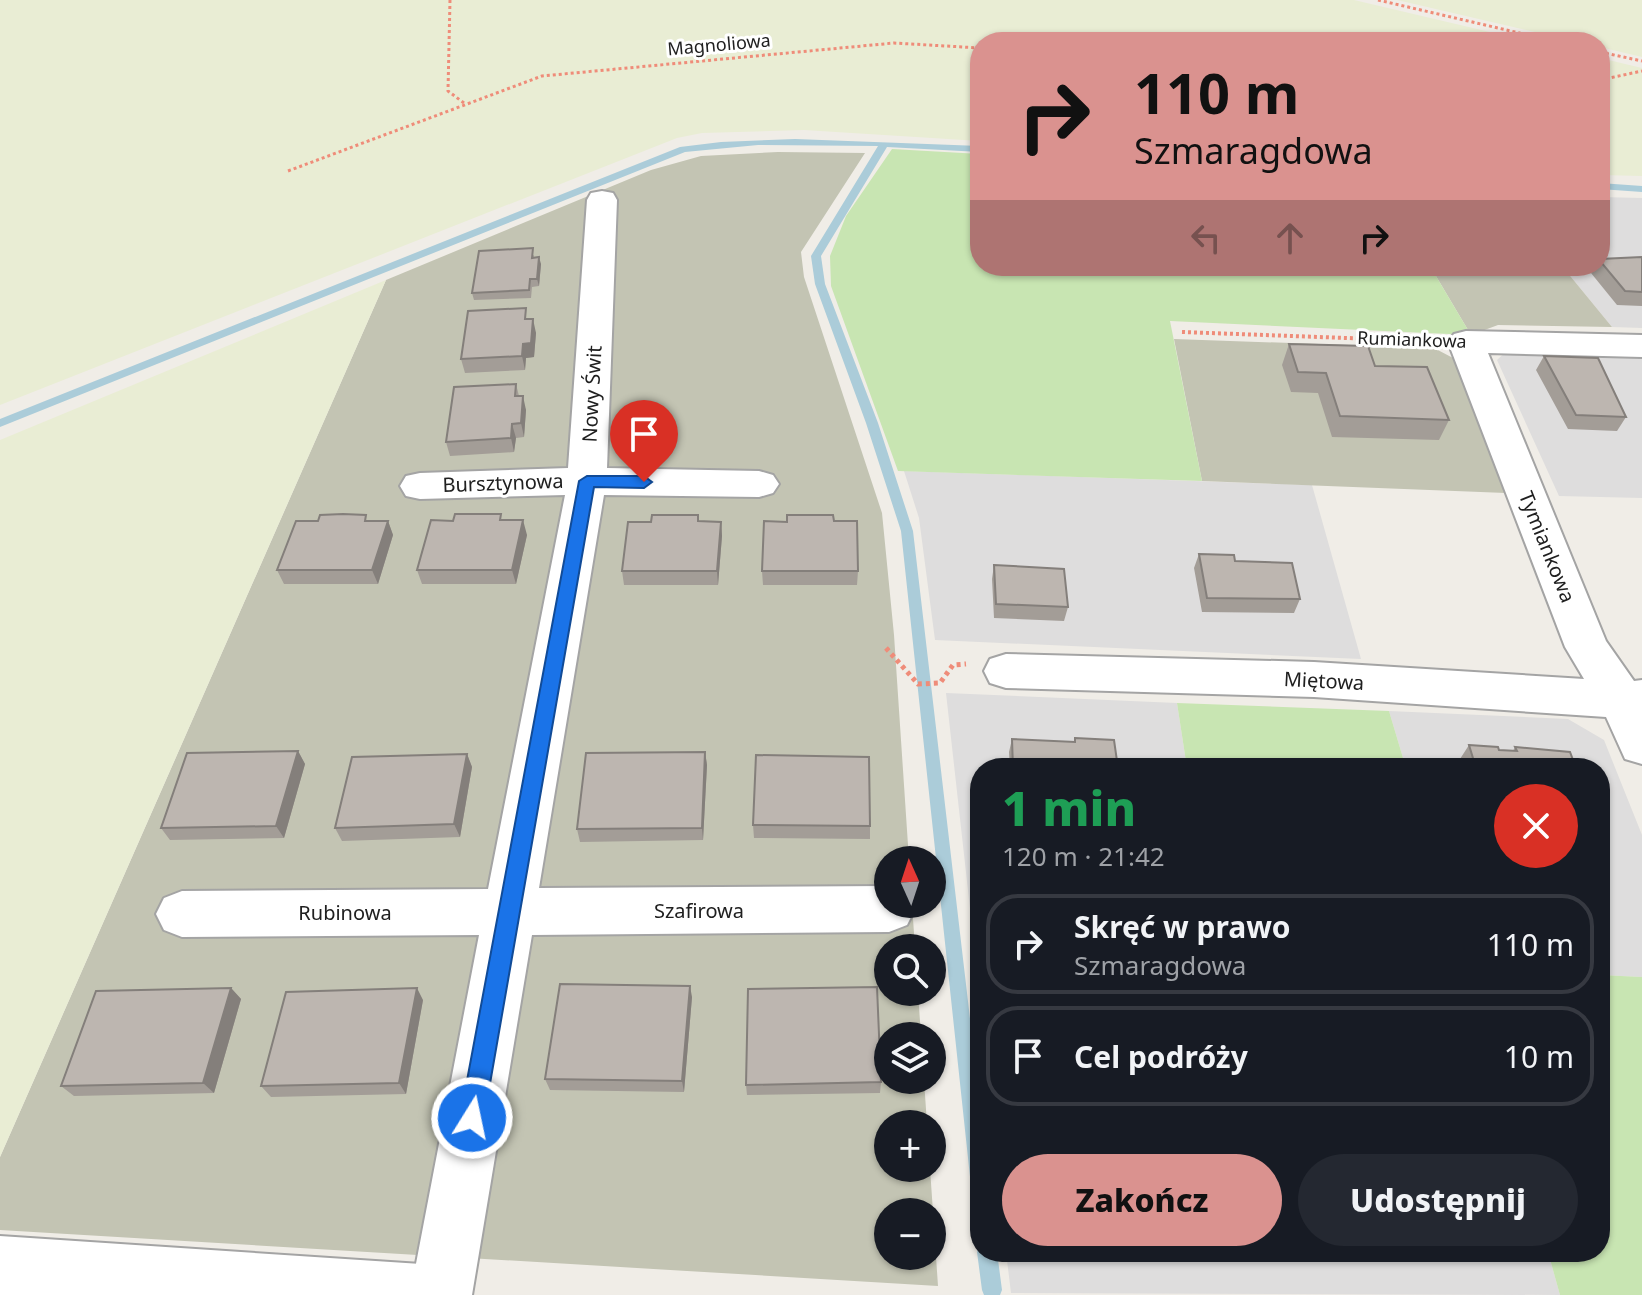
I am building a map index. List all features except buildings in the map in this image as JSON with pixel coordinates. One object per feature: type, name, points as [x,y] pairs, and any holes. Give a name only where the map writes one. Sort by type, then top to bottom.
[{"type":"street","name":"Nowy Świt","points":[[441,1295],[587,481],[602,200]]},
{"type":"street","name":"Rumiankowa","points":[[1466,342],[1642,346]]},
{"type":"street","name":"Tymiankowa","points":[[1466,342],[1587,647],[1632,699],[1642,745]]},
{"type":"street","name":"Bursztynowa","points":[[420,486],[587,481],[759,484]]},
{"type":"street","name":"Miętowa","points":[[1006,671],[1169,674],[1483,688],[1632,699]]},
{"type":"street","name":"Szafirowa","points":[[509,912],[874,909]]},
{"type":"street","name":"Rubinowa","points":[[182,914],[509,912]]},
{"type":"street","points":[[0,1267],[421,1295]]},
{"type":"path","points":[[450,0],[448,91],[465,103]]},
{"type":"path","points":[[1378,0],[1515,32]]},
{"type":"path","name":"Magnoliowa","points":[[288,171],[542,76],[894,43],[970,47]]},
{"type":"path","points":[[1610,54],[1642,61]]},
{"type":"path","points":[[1610,78],[1642,71]]},
{"type":"path","name":"Rumiankowa","points":[[1182,332],[1466,342]]},
{"type":"path","points":[[886,648],[918,684],[940,683]]},
{"type":"shaded area","points":[[0,0],[1354,0],[1490,32],[970,32],[970,140],[804,130],[702,133],[677,138],[0,405]]},
{"type":"shaded area","points":[[1397,0],[1642,0],[1642,57],[1610,49],[1610,32],[1535,32]]},
{"type":"shaded area","points":[[1610,60],[1642,68],[1642,176],[1610,175]]},
{"type":"shaded area","points":[[778,152],[865,153],[801,252],[804,277],[882,513],[894,635],[908,846],[874,846],[874,918],[913,918],[914,934],[874,934],[874,1006],[919,1006],[920,1022],[874,1022],[874,1094],[925,1094],[926,1110],[874,1110],[874,1182],[931,1182],[932,1198],[874,1198],[874,1270],[937,1270],[938,1286],[0,1230],[0,1157],[386,280],[651,170],[701,156]]},
{"type":"shaded area","points":[[1610,197],[1642,198],[1642,328],[1612,327],[1570,276],[1610,276]]},
{"type":"shaded area","points":[[1436,276],[1570,276],[1612,327],[1498,325],[1471,335]]},
{"type":"shaded area","points":[[386,280],[0,1157],[0,440]]},
{"type":"shaded area","points":[[1174,339],[1434,348],[1453,358],[1506,493],[1202,481]]},
{"type":"shaded area","points":[[1509,349],[1642,354],[1642,498],[1559,496],[1497,360]]},
{"type":"shaded area","points":[[904,471],[1312,485],[1361,659],[935,640],[919,518]]},
{"type":"shaded area","points":[[946,693],[1177,703],[1185,758],[970,758],[970,908]]},
{"type":"shaded area","points":[[1389,711],[1568,719],[1604,740],[1642,835],[1642,977],[1610,975],[1610,758],[1403,758]]},
{"type":"shaded area","points":[[1007,1262],[1551,1262],[1560,1295],[1011,1293]]},
{"type":"green space","points":[[892,149],[970,153],[970,276],[1436,276],[1471,335],[1170,321],[1202,481],[898,471],[831,286],[830,256],[846,216]]},
{"type":"green space","points":[[1177,703],[1389,711],[1403,758],[1185,758]]},
{"type":"green space","points":[[1610,975],[1642,977],[1642,1295],[1560,1295],[1551,1262],[1610,1262]]},
{"type":"waterway","points":[[0,423],[683,149],[795,142],[970,148]]},
{"type":"waterway","points":[[884,144],[816,256],[820,284],[872,423],[907,531],[970,1096]]},
{"type":"waterway","points":[[1610,187],[1642,189]]},
{"type":"waterway","points":[[988,1262],[992,1290]]},
{"type":"route","points":[[472,1118],[587,481],[644,482]]}]
